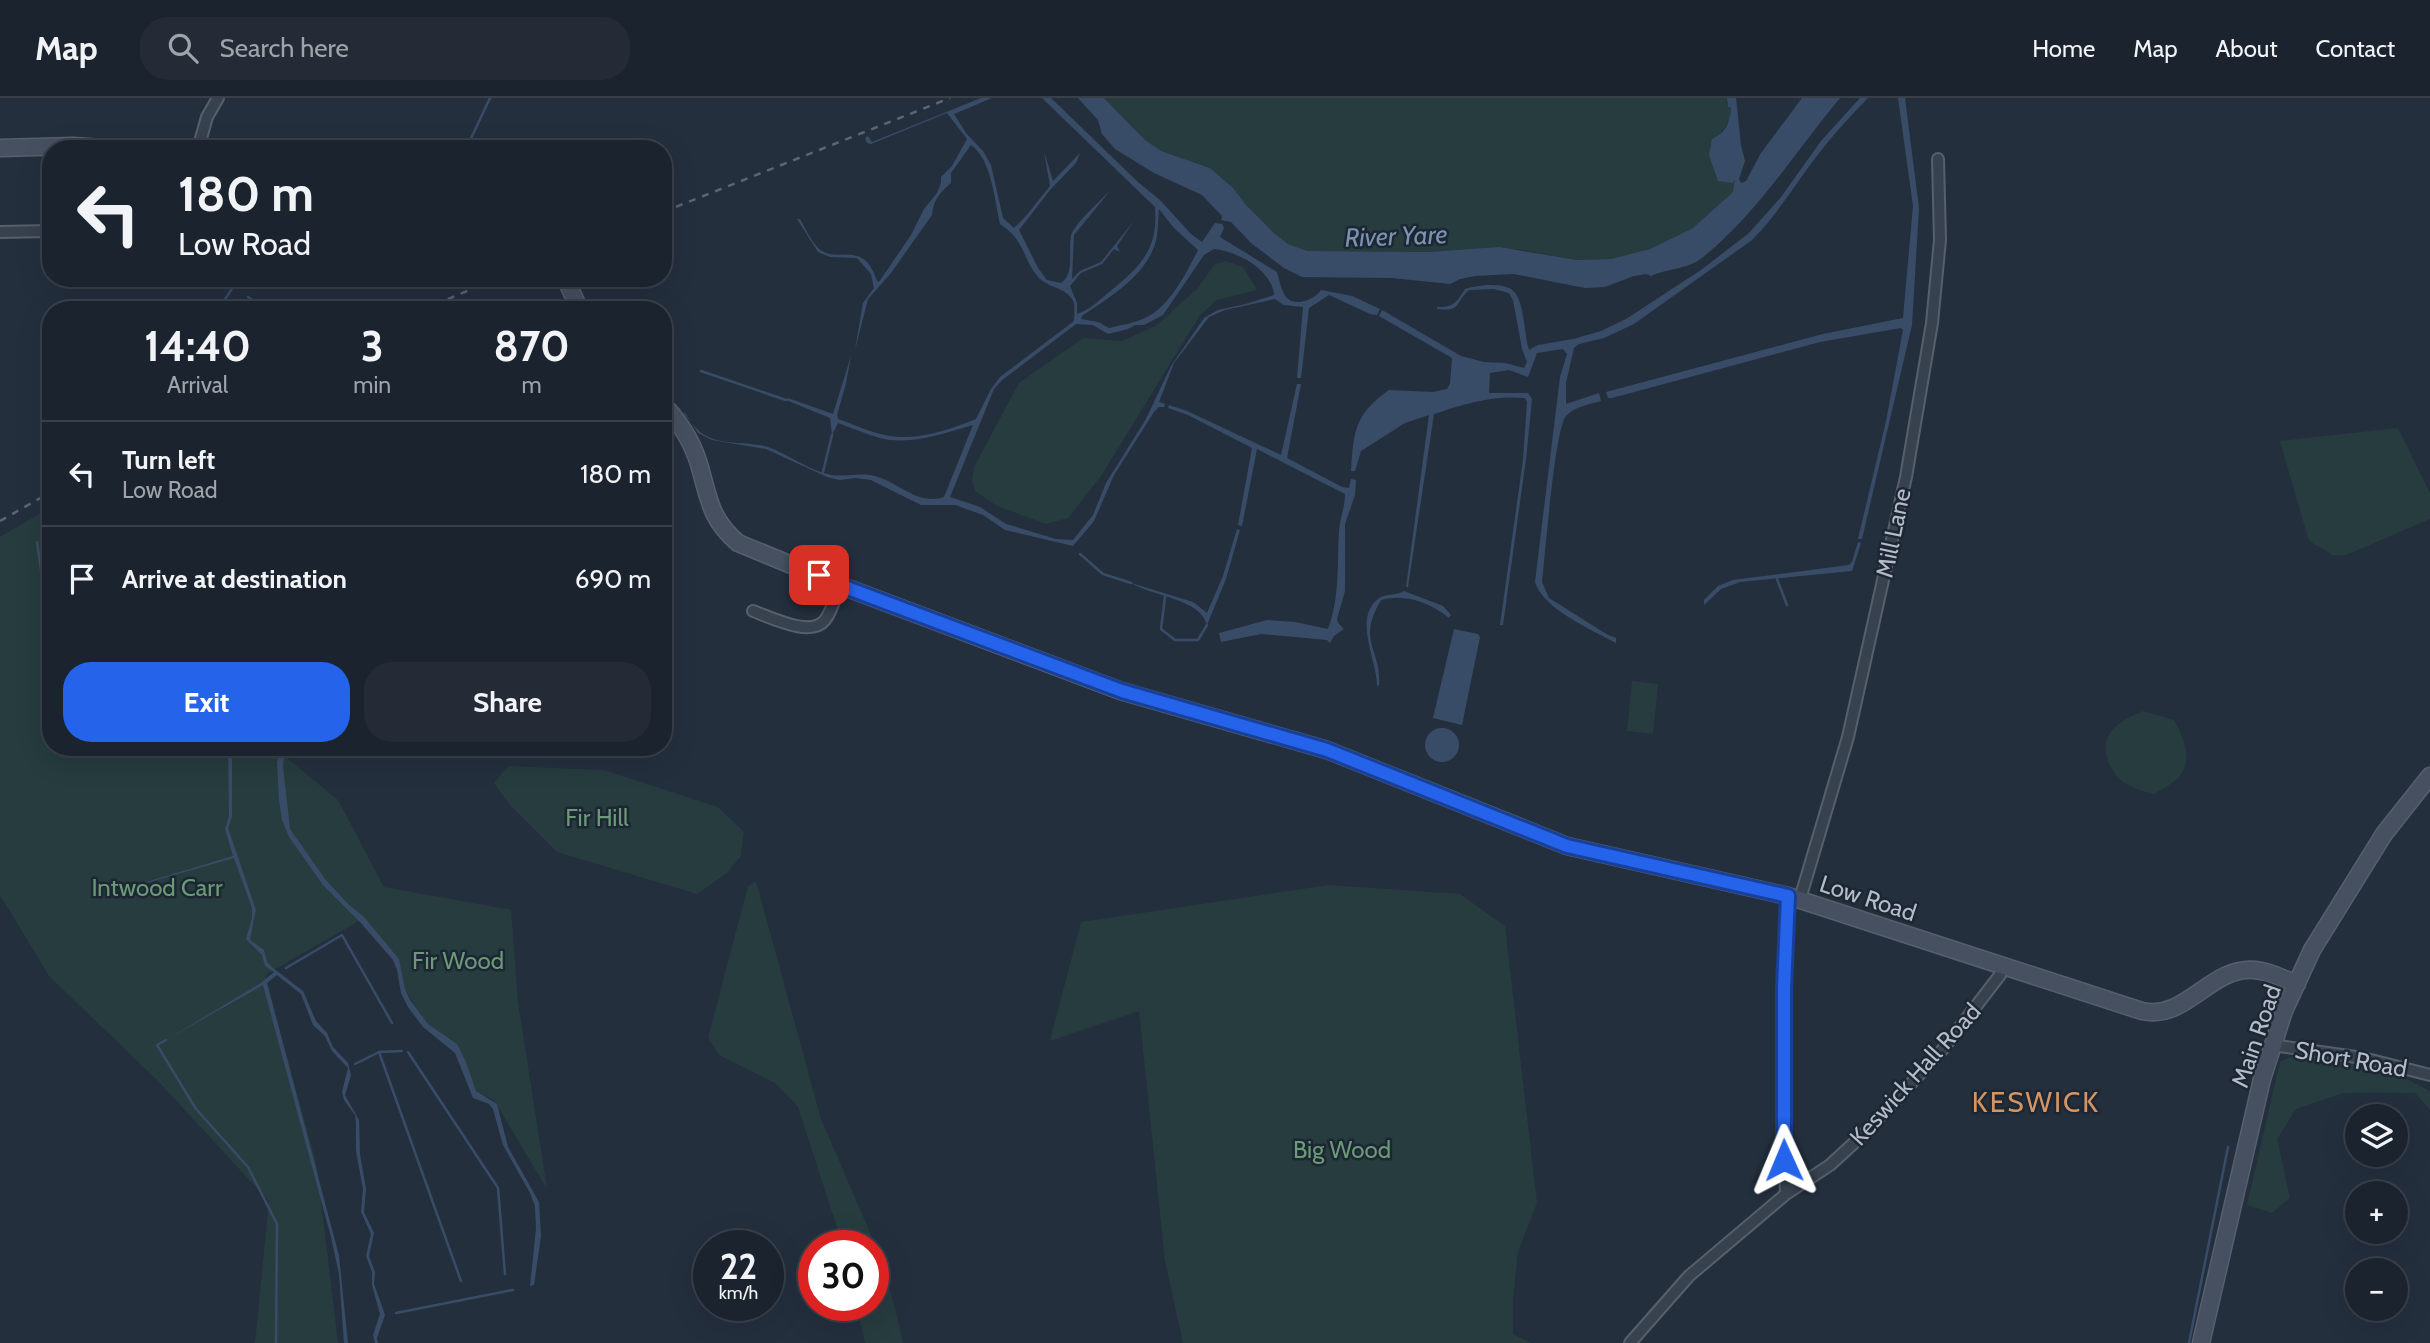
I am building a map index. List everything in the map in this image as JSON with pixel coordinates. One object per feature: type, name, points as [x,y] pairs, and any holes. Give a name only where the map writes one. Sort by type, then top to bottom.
[{"type":"street","points":[[201,140],[207,117],[218,98]]},
{"type":"street","points":[[0,148],[42,147]]},
{"type":"street","name":"Mill Lane","points":[[1786,1195],[1784,988],[1794,898],[1848,737],[1906,477],[1932,323],[1940,240],[1938,159]]},
{"type":"street","points":[[0,232],[42,232]]},
{"type":"street","name":"Low Road","points":[[672,417],[691,442],[710,509],[726,532],[738,543],[840,585],[1122,691],[1327,750],[1567,846],[1794,898],[2151,1013],[2169,1011],[2218,979],[2245,971],[2256,970],[2297,984]]},
{"type":"street","points":[[753,611],[803,628],[814,627],[824,621],[840,585]]},
{"type":"street","name":"Main Road","points":[[2201,1343],[2272,1045],[2312,950],[2384,834],[2430,776]]},
{"type":"street","name":"Keswick Hall Road","points":[[1630,1343],[1689,1276],[1786,1195],[1830,1165],[1866,1132],[1943,1049],[2000,975],[2003,966]]},
{"type":"street","name":"Short Road","points":[[2272,1045],[2363,1058],[2430,1075]]},
{"type":"green space","points":[[1104,98],[1727,98],[1726,103],[1731,107],[1730,117],[1717,138],[1736,184],[1726,200],[1693,228],[1650,249],[1611,259],[1577,260],[1517,249],[1429,252],[1307,251],[1288,244],[1275,234],[1233,188],[1210,168],[1161,151],[1145,140]]},
{"type":"green space","points":[[1226,261],[1243,267],[1257,290],[1217,300],[1200,315],[1101,476],[1068,518],[1046,524],[997,506],[975,491],[972,479],[974,467],[1019,383],[1083,338],[1122,341],[1157,325],[1197,289],[1215,264]]},
{"type":"green space","points":[[2398,428],[2430,493],[2430,519],[2346,555],[2332,555],[2314,544],[2308,538],[2280,441]]},
{"type":"green space","name":"Intwood Carr","points":[[42,512],[42,756],[285,756],[338,800],[384,887],[511,910],[518,1002],[547,1189],[494,1100],[476,1091],[466,1062],[454,1042],[428,1024],[414,1005],[405,989],[399,959],[364,918],[265,975],[317,1167],[338,1343],[255,1343],[269,1201],[159,1082],[49,976],[0,895],[0,537]]},
{"type":"green space","points":[[1632,681],[1658,684],[1653,734],[1627,731]]},
{"type":"green space","points":[[2143,711],[2174,720],[2185,744],[2186,764],[2182,772],[2176,780],[2153,794],[2120,779],[2107,758],[2107,741],[2114,728]]},
{"type":"green space","name":"Fir Hill","points":[[508,766],[604,770],[718,807],[744,832],[741,856],[727,873],[697,894],[557,852],[509,804],[494,783]]},
{"type":"green space","points":[[756,881],[821,1119],[869,1230],[838,1230],[798,1107],[775,1083],[719,1055],[708,1038],[748,886]]},
{"type":"green space","name":"Big Wood","points":[[1328,885],[1460,894],[1505,926],[1537,1203],[1518,1252],[1513,1299],[1513,1334],[1531,1343],[1183,1343],[1165,1261],[1139,1011],[1050,1041],[1081,922]]},
{"type":"green space","points":[[2297,1054],[2393,1072],[2430,1091],[2430,1110],[2415,1093],[2343,1093],[2296,1109],[2277,1139],[2290,1198],[2272,1213],[2247,1205],[2280,1062]]},
{"type":"green space","points":[[889,1288],[903,1343],[865,1343],[860,1321],[889,1321]]},
{"type":"water","points":[[981,98],[992,98],[954,114],[991,165],[1003,218],[1014,228],[1050,186],[1044,152],[1053,181],[1080,153],[1076,163],[1050,190],[1019,230],[1047,280],[1061,283],[1065,279],[1070,268],[1070,242],[1073,231],[1110,191],[1074,235],[1072,279],[1080,271],[1101,262],[1134,221],[1117,246],[1120,252],[1114,249],[1102,264],[1081,273],[1070,286],[1077,303],[1077,314],[1094,305],[1145,257],[1154,235],[1155,207],[1042,98],[1051,98],[1202,242],[1215,223],[1222,224],[1224,228],[1220,237],[1277,272],[1288,299],[1303,301],[1314,297],[1321,290],[1352,296],[1380,309],[1377,315],[1370,314],[1329,295],[1309,308],[1301,378],[1297,378],[1303,307],[1284,305],[1275,299],[1225,310],[1209,317],[1174,363],[1159,402],[1165,404],[1164,407],[1159,407],[1154,412],[1114,475],[1094,521],[1073,546],[1005,530],[983,515],[955,505],[921,505],[871,480],[839,480],[827,477],[766,449],[712,440],[698,433],[691,422],[699,431],[712,438],[768,447],[824,473],[870,475],[917,496],[935,499],[944,497],[973,425],[927,438],[892,440],[838,423],[832,435],[830,418],[786,400],[788,398],[833,414],[851,356],[838,419],[896,437],[931,434],[954,427],[976,419],[1000,377],[1074,321],[1073,301],[1065,292],[1039,278],[1015,237],[1000,224],[988,170],[978,151],[971,145],[951,173],[951,183],[938,197],[932,215],[891,273],[868,299],[855,350],[863,303],[874,288],[871,274],[857,258],[830,257],[818,252],[797,219],[800,219],[818,248],[825,253],[857,256],[865,260],[879,282],[911,235],[924,209],[937,193],[941,177],[952,166],[967,139],[947,113],[871,144],[867,143],[865,138],[868,136],[872,142]],"holes":[[[1159,209],[1174,228],[1198,250],[1177,288],[1155,312],[1138,321],[1109,328],[1098,322],[1081,319],[1128,283],[1146,262],[1157,236]],[[1214,249],[1232,253],[1252,263],[1267,277],[1274,295],[1218,310],[1204,318],[1171,366],[1146,419],[1106,483],[1093,515],[1073,540],[1056,539],[1006,524],[980,507],[950,497],[994,389],[1001,381],[1076,324],[1093,325],[1108,334],[1135,325],[1144,325],[1163,315],[1204,255]]]},
{"type":"water","points":[[1078,98],[1104,98],[1145,140],[1161,151],[1210,168],[1233,188],[1275,234],[1288,244],[1307,251],[1429,252],[1499,247],[1577,260],[1611,259],[1650,249],[1693,228],[1733,192],[1735,180],[1733,183],[1718,181],[1709,155],[1712,139],[1721,134],[1728,122],[1731,107],[1728,107],[1727,98],[1736,98],[1745,161],[1739,179],[1741,183],[1746,181],[1761,153],[1802,98],[1840,98],[1758,202],[1722,241],[1702,258],[1690,265],[1651,276],[1634,276],[1605,287],[1585,288],[1514,274],[1475,276],[1450,284],[1392,278],[1302,277],[1284,268],[1251,243],[1231,222],[1221,220],[1222,216],[1202,195],[1154,173],[1115,149],[1102,134],[1098,120]]},
{"type":"water","points":[[1860,98],[1868,98],[1824,147],[1778,210],[1752,240],[1634,324],[1574,348],[1566,383],[1566,404],[1599,393],[1601,401],[1573,410],[1562,425],[1554,467],[1542,582],[1549,598],[1616,638],[1616,643],[1558,610],[1540,592],[1535,582],[1560,377],[1567,354],[1563,349],[1537,353],[1528,377],[1509,370],[1490,373],[1489,393],[1528,393],[1532,399],[1503,625],[1500,625],[1523,460],[1527,402],[1525,398],[1490,399],[1434,414],[1406,587],[1429,415],[1405,423],[1361,451],[1355,471],[1351,471],[1355,434],[1362,416],[1389,390],[1433,392],[1447,389],[1450,384],[1452,358],[1379,316],[1382,310],[1461,356],[1524,368],[1527,362],[1513,300],[1509,293],[1494,289],[1469,290],[1451,309],[1437,307],[1454,303],[1465,289],[1485,285],[1508,288],[1520,302],[1529,350],[1538,345],[1601,331],[1626,319],[1701,270],[1749,233],[1781,197],[1821,141]]},
{"type":"water","points":[[1898,98],[1905,98],[1919,208],[1912,325],[1862,539],[1858,539],[1886,421],[1903,330],[1901,328],[1820,342],[1612,398],[1608,398],[1606,392],[1823,334],[1903,318],[1913,206]]},
{"type":"water","points":[[1297,384],[1301,384],[1287,458],[1342,487],[1349,488],[1351,479],[1356,480],[1355,495],[1345,524],[1345,591],[1337,619],[1344,629],[1334,636],[1330,643],[1327,640],[1261,634],[1221,642],[1219,633],[1267,620],[1295,622],[1328,629],[1336,593],[1339,531],[1345,494],[1257,449],[1242,526],[1238,525],[1252,448],[1188,415],[1168,408],[1169,405],[1187,411],[1281,455]]},
{"type":"water","points":[[1237,529],[1240,530],[1226,579],[1207,625],[1196,609],[1131,583],[1193,602],[1207,613],[1223,576]]},
{"type":"water","points":[[1858,542],[1861,543],[1852,571],[1740,582],[1721,589],[1704,605],[1704,600],[1718,586],[1733,580],[1849,565]]},
{"type":"water","points":[[1404,591],[1443,606],[1451,615],[1449,618],[1426,604],[1408,599],[1381,600],[1374,614],[1370,636],[1379,673],[1379,686],[1368,640],[1367,617],[1378,599]]},
{"type":"water","points":[[1454,629],[1478,634],[1480,637],[1462,725],[1433,718]]},
{"type":"water","points":[[1442,728],[1454,733],[1459,745],[1454,757],[1442,762],[1430,757],[1425,745],[1430,733]]},
{"type":"water","points":[[228,756],[232,756],[232,817],[228,828],[256,910],[250,940],[264,950],[267,962],[273,968],[303,991],[316,1021],[327,1033],[333,1047],[348,1063],[351,1075],[345,1095],[359,1120],[360,1154],[366,1189],[364,1212],[374,1233],[369,1256],[375,1272],[374,1284],[385,1315],[377,1338],[378,1343],[375,1343],[373,1335],[380,1314],[366,1256],[371,1234],[361,1212],[363,1189],[356,1151],[355,1115],[344,1100],[342,1092],[348,1068],[332,1051],[325,1036],[313,1025],[301,994],[277,975],[267,983],[339,1256],[348,1343],[344,1343],[339,1274],[331,1237],[263,985],[166,1040],[261,983],[274,972],[265,966],[262,955],[246,939],[252,908],[234,858],[86,900],[233,856],[225,829],[229,816]]},
{"type":"water","points":[[278,756],[284,756],[290,829],[325,879],[364,917],[399,959],[410,1000],[428,1024],[457,1044],[476,1091],[497,1104],[508,1147],[539,1202],[541,1236],[534,1285],[530,1286],[536,1229],[535,1206],[503,1145],[493,1109],[489,1104],[473,1098],[455,1053],[423,1027],[408,1007],[401,993],[393,960],[323,885],[289,837],[282,820]]},
{"type":"waterway","points":[[470,140],[490,98]]},
{"type":"waterway","points":[[224,301],[233,287]]},
{"type":"waterway","points":[[248,297],[254,301]]},
{"type":"waterway","points":[[701,371],[786,400]]},
{"type":"waterway","points":[[823,472],[832,435]]},
{"type":"waterway","points":[[37,542],[42,577]]},
{"type":"waterway","points":[[1080,554],[1103,574],[1131,583]]},
{"type":"waterway","points":[[1777,579],[1787,605]]},
{"type":"waterway","points":[[1165,597],[1161,629],[1175,640],[1198,640],[1207,625]]},
{"type":"waterway","points":[[286,968],[342,935],[392,1023]]},
{"type":"waterway","points":[[166,1040],[157,1045],[196,1109],[248,1167],[277,1224],[276,1343]]},
{"type":"waterway","points":[[355,1064],[379,1052],[402,1051]]},
{"type":"waterway","points":[[379,1052],[461,1281]]},
{"type":"waterway","points":[[408,1052],[498,1188],[505,1274]]},
{"type":"waterway","points":[[2189,1343],[2228,1147]]},
{"type":"waterway","points":[[396,1313],[513,1290]]},
{"type":"railway","points":[[672,208],[950,98]]},
{"type":"railway","points":[[443,301],[477,287]]},
{"type":"railway","points":[[0,521],[42,497]]},
{"type":"district","name":"KESWICK","points":[[2036,1102]]},
{"type":"route","points":[[819,575],[1122,691],[1327,750],[1567,846],[1788,896],[1784,988],[1784,1160]]},
{"type":"water label","name":"River Yare","points":[[1396,236]]},
{"type":"park label","name":"Fir Wood","points":[[458,960]]}]
